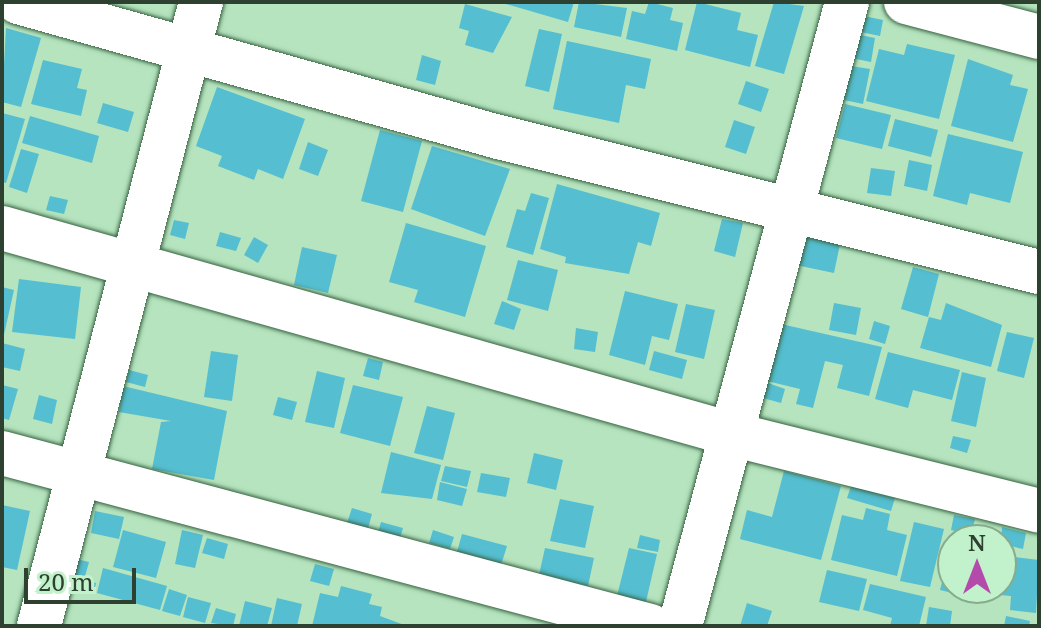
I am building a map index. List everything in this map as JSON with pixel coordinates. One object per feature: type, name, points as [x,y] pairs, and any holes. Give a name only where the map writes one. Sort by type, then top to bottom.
[{"type":"street","points":[[18,2],[789,209],[1039,272]]},
{"type":"street","points":[[39,626],[201,2]]},
{"type":"street","points":[[680,626],[789,209],[847,2]]},
{"type":"street","points":[[906,2],[1039,37]]},
{"type":"street","points":[[2,228],[731,434],[1039,511]]},
{"type":"street","points":[[2,453],[650,626]]},
{"type":"building","points":[[499,2],[574,2],[568,22]]},
{"type":"building","points":[[579,2],[627,8],[621,37],[574,27]]},
{"type":"building","points":[[649,2],[673,8],[670,20],[683,23],[677,51],[626,39],[632,11],[645,14]]},
{"type":"building","points":[[697,2],[741,13],[737,30],[758,35],[750,67],[685,50]]},
{"type":"building","points":[[774,2],[804,6],[784,74],[755,66]]},
{"type":"building","points":[[465,4],[512,17],[493,53],[465,45],[469,31],[459,28]]},
{"type":"building","points":[[859,15],[883,20],[880,36],[856,31]]},
{"type":"building","points":[[6,28],[41,38],[21,107],[2,102]]},
{"type":"building","points":[[539,29],[562,34],[549,92],[525,86]]},
{"type":"building","points":[[855,34],[875,38],[871,62],[851,58]]},
{"type":"building","points":[[567,41],[651,59],[645,89],[626,85],[619,123],[553,109]]},
{"type":"building","points":[[907,44],[955,55],[939,119],[866,101],[879,49],[904,55]]},
{"type":"building","points":[[422,55],[441,61],[435,85],[416,80]]},
{"type":"building","points":[[968,59],[1013,75],[1010,85],[1028,89],[1013,142],[951,126]]},
{"type":"building","points":[[43,60],[82,69],[77,88],[87,90],[81,116],[31,104]]},
{"type":"building","points":[[845,65],[870,69],[863,104],[839,99]]},
{"type":"building","points":[[746,81],[769,89],[761,112],[738,104]]},
{"type":"building","points":[[217,87],[305,119],[283,179],[258,169],[254,180],[218,166],[222,156],[196,146]]},
{"type":"building","points":[[103,103],[134,112],[128,132],[97,123]]},
{"type":"building","points":[[845,104],[891,115],[882,149],[836,138]]},
{"type":"building","points":[[2,113],[25,119],[6,183],[2,182]]},
{"type":"building","points":[[30,116],[99,136],[92,163],[22,143]]},
{"type":"building","points":[[895,119],[938,130],[931,157],[888,146]]},
{"type":"building","points":[[734,120],[755,127],[746,154],[725,147]]},
{"type":"building","points":[[380,130],[422,141],[403,212],[361,201]]},
{"type":"building","points":[[948,134],[1023,152],[1010,203],[970,193],[967,205],[933,196]]},
{"type":"building","points":[[308,142],[328,150],[318,176],[299,169]]},
{"type":"building","points":[[432,146],[510,169],[485,236],[411,209]]},
{"type":"building","points":[[21,149],[39,154],[27,193],[9,187]]},
{"type":"building","points":[[909,160],[932,165],[927,191],[904,186]]},
{"type":"building","points":[[871,168],[895,171],[891,196],[867,193]]},
{"type":"building","points":[[557,184],[660,213],[651,246],[638,242],[629,274],[565,263],[566,257],[540,249]]},
{"type":"building","points":[[531,193],[549,198],[533,255],[506,247],[517,209],[525,211]]},
{"type":"building","points":[[50,196],[68,200],[64,214],[46,210]]},
{"type":"building","points":[[722,219],[743,223],[735,257],[714,251]]},
{"type":"building","points":[[174,220],[189,223],[185,239],[170,235]]},
{"type":"building","points":[[406,223],[486,246],[465,317],[414,302],[418,290],[389,282]]},
{"type":"building","points":[[220,232],[241,238],[236,251],[216,246]]},
{"type":"building","points":[[797,235],[840,244],[834,273],[791,264]]},
{"type":"building","points":[[254,237],[268,245],[258,263],[244,255]]},
{"type":"building","points":[[302,247],[337,255],[328,293],[294,285]]},
{"type":"building","points":[[518,260],[558,270],[548,311],[507,300]]},
{"type":"building","points":[[913,267],[939,274],[928,317],[901,309]]},
{"type":"building","points":[[19,279],[81,287],[75,339],[12,332]]},
{"type":"building","points":[[2,287],[14,290],[3,339],[2,339]]},
{"type":"building","points":[[625,291],[678,304],[669,340],[652,336],[645,365],[609,355]]},
{"type":"building","points":[[502,301],[521,309],[514,330],[494,324]]},
{"type":"building","points":[[834,303],[861,308],[856,335],[829,330]]},
{"type":"building","points":[[946,303],[1002,325],[991,367],[920,348],[929,317],[941,320]]},
{"type":"building","points":[[686,304],[715,310],[704,359],[675,352]]},
{"type":"building","points":[[874,321],[890,326],[885,344],[869,339]]},
{"type":"building","points":[[781,324],[882,347],[869,396],[837,388],[843,365],[825,361],[813,408],[796,404],[800,389],[767,381]]},
{"type":"building","points":[[576,328],[598,332],[595,352],[574,349]]},
{"type":"building","points":[[1007,332],[1034,338],[1024,378],[997,371]]},
{"type":"building","points":[[2,343],[25,349],[20,371],[2,367]]},
{"type":"building","points":[[211,351],[238,355],[232,401],[204,397]]},
{"type":"building","points":[[654,351],[687,360],[682,379],[649,370]]},
{"type":"building","points":[[888,352],[960,370],[952,400],[913,390],[908,408],[875,399]]},
{"type":"building","points":[[368,358],[383,362],[379,380],[363,376]]},
{"type":"building","points":[[129,370],[148,375],[145,387],[126,382]]},
{"type":"building","points":[[317,371],[345,378],[334,428],[305,422]]},
{"type":"building","points":[[962,372],[986,378],[976,427],[951,421]]},
{"type":"building","points":[[768,383],[785,389],[781,403],[763,398]]},
{"type":"building","points":[[2,385],[18,389],[9,420],[2,418]]},
{"type":"building","points":[[353,385],[403,397],[390,446],[340,433]]},
{"type":"building","points":[[123,386],[227,411],[214,480],[152,469],[161,422],[171,421],[119,412]]},
{"type":"building","points":[[39,395],[57,400],[52,424],[33,419]]},
{"type":"building","points":[[278,397],[297,402],[292,420],[273,415]]},
{"type":"building","points":[[427,406],[455,413],[443,460],[414,453]]},
{"type":"building","points":[[953,436],[971,440],[967,453],[950,448]]},
{"type":"building","points":[[391,452],[441,465],[432,499],[381,493]]},
{"type":"building","points":[[534,453],[563,460],[556,490],[527,483]]},
{"type":"building","points":[[445,466],[471,471],[467,487],[441,481]]},
{"type":"building","points":[[784,471],[841,486],[821,560],[740,539],[747,510],[772,517]]},
{"type":"building","points":[[481,473],[510,478],[506,497],[477,492]]},
{"type":"building","points":[[440,482],[467,489],[462,506],[437,500]]},
{"type":"building","points":[[851,486],[895,498],[891,511],[847,498]]},
{"type":"building","points":[[560,499],[594,506],[585,548],[550,541]]},
{"type":"building","points":[[2,505],[30,511],[17,570],[2,567]]},
{"type":"building","points":[[352,508],[372,514],[367,532],[346,526]]},
{"type":"building","points":[[866,508],[890,514],[887,530],[907,535],[897,576],[831,560],[842,515],[863,520]]},
{"type":"building","points":[[95,511],[124,517],[119,539],[91,533]]},
{"type":"building","points":[[954,515],[975,519],[974,524],[952,524]]},
{"type":"building","points":[[381,522],[403,528],[399,541],[377,536]]},
{"type":"building","points":[[914,522],[937,527],[937,558],[930,587],[900,581]]},
{"type":"building","points":[[123,530],[166,542],[156,578],[113,567]]},
{"type":"building","points":[[182,530],[203,535],[195,568],[175,564]]},
{"type":"building","points":[[433,530],[454,537],[450,549],[429,543]]},
{"type":"building","points":[[1017,531],[1026,533],[1023,549],[1017,548]]},
{"type":"building","points":[[462,534],[507,546],[501,565],[457,552]]},
{"type":"building","points":[[640,535],[660,540],[658,552],[637,548]]},
{"type":"building","points":[[207,538],[228,544],[224,559],[202,553]]},
{"type":"building","points":[[545,548],[594,558],[588,586],[539,575]]},
{"type":"building","points":[[629,548],[657,554],[645,606],[616,600]]},
{"type":"building","points":[[68,557],[89,562],[84,580],[96,583],[94,593],[74,588],[77,577],[63,574]]},
{"type":"building","points":[[1017,557],[1039,560],[1036,613],[1010,610],[1010,604],[1017,604]]},
{"type":"building","points":[[315,564],[334,569],[329,586],[310,581]]},
{"type":"building","points":[[103,568],[167,586],[160,610],[97,593]]},
{"type":"building","points":[[827,570],[867,579],[859,611],[819,602]]},
{"type":"building","points":[[870,584],[926,597],[919,626],[890,626],[892,618],[863,610]]},
{"type":"building","points":[[341,586],[372,594],[369,604],[382,607],[380,616],[407,626],[312,626],[320,593],[338,597]]},
{"type":"building","points":[[169,589],[187,595],[180,616],[162,611]]},
{"type":"building","points":[[188,597],[211,603],[205,623],[183,617]]},
{"type":"building","points":[[277,598],[302,604],[297,626],[271,626]]},
{"type":"building","points":[[245,601],[272,608],[267,626],[239,626]]},
{"type":"building","points":[[747,603],[772,611],[767,626],[740,626]]},
{"type":"building","points":[[929,607],[952,611],[950,626],[926,626]]},
{"type":"building","points":[[216,608],[236,614],[233,626],[211,623]]},
{"type":"building","points":[[1006,616],[1030,621],[1029,626],[1004,626]]}]
